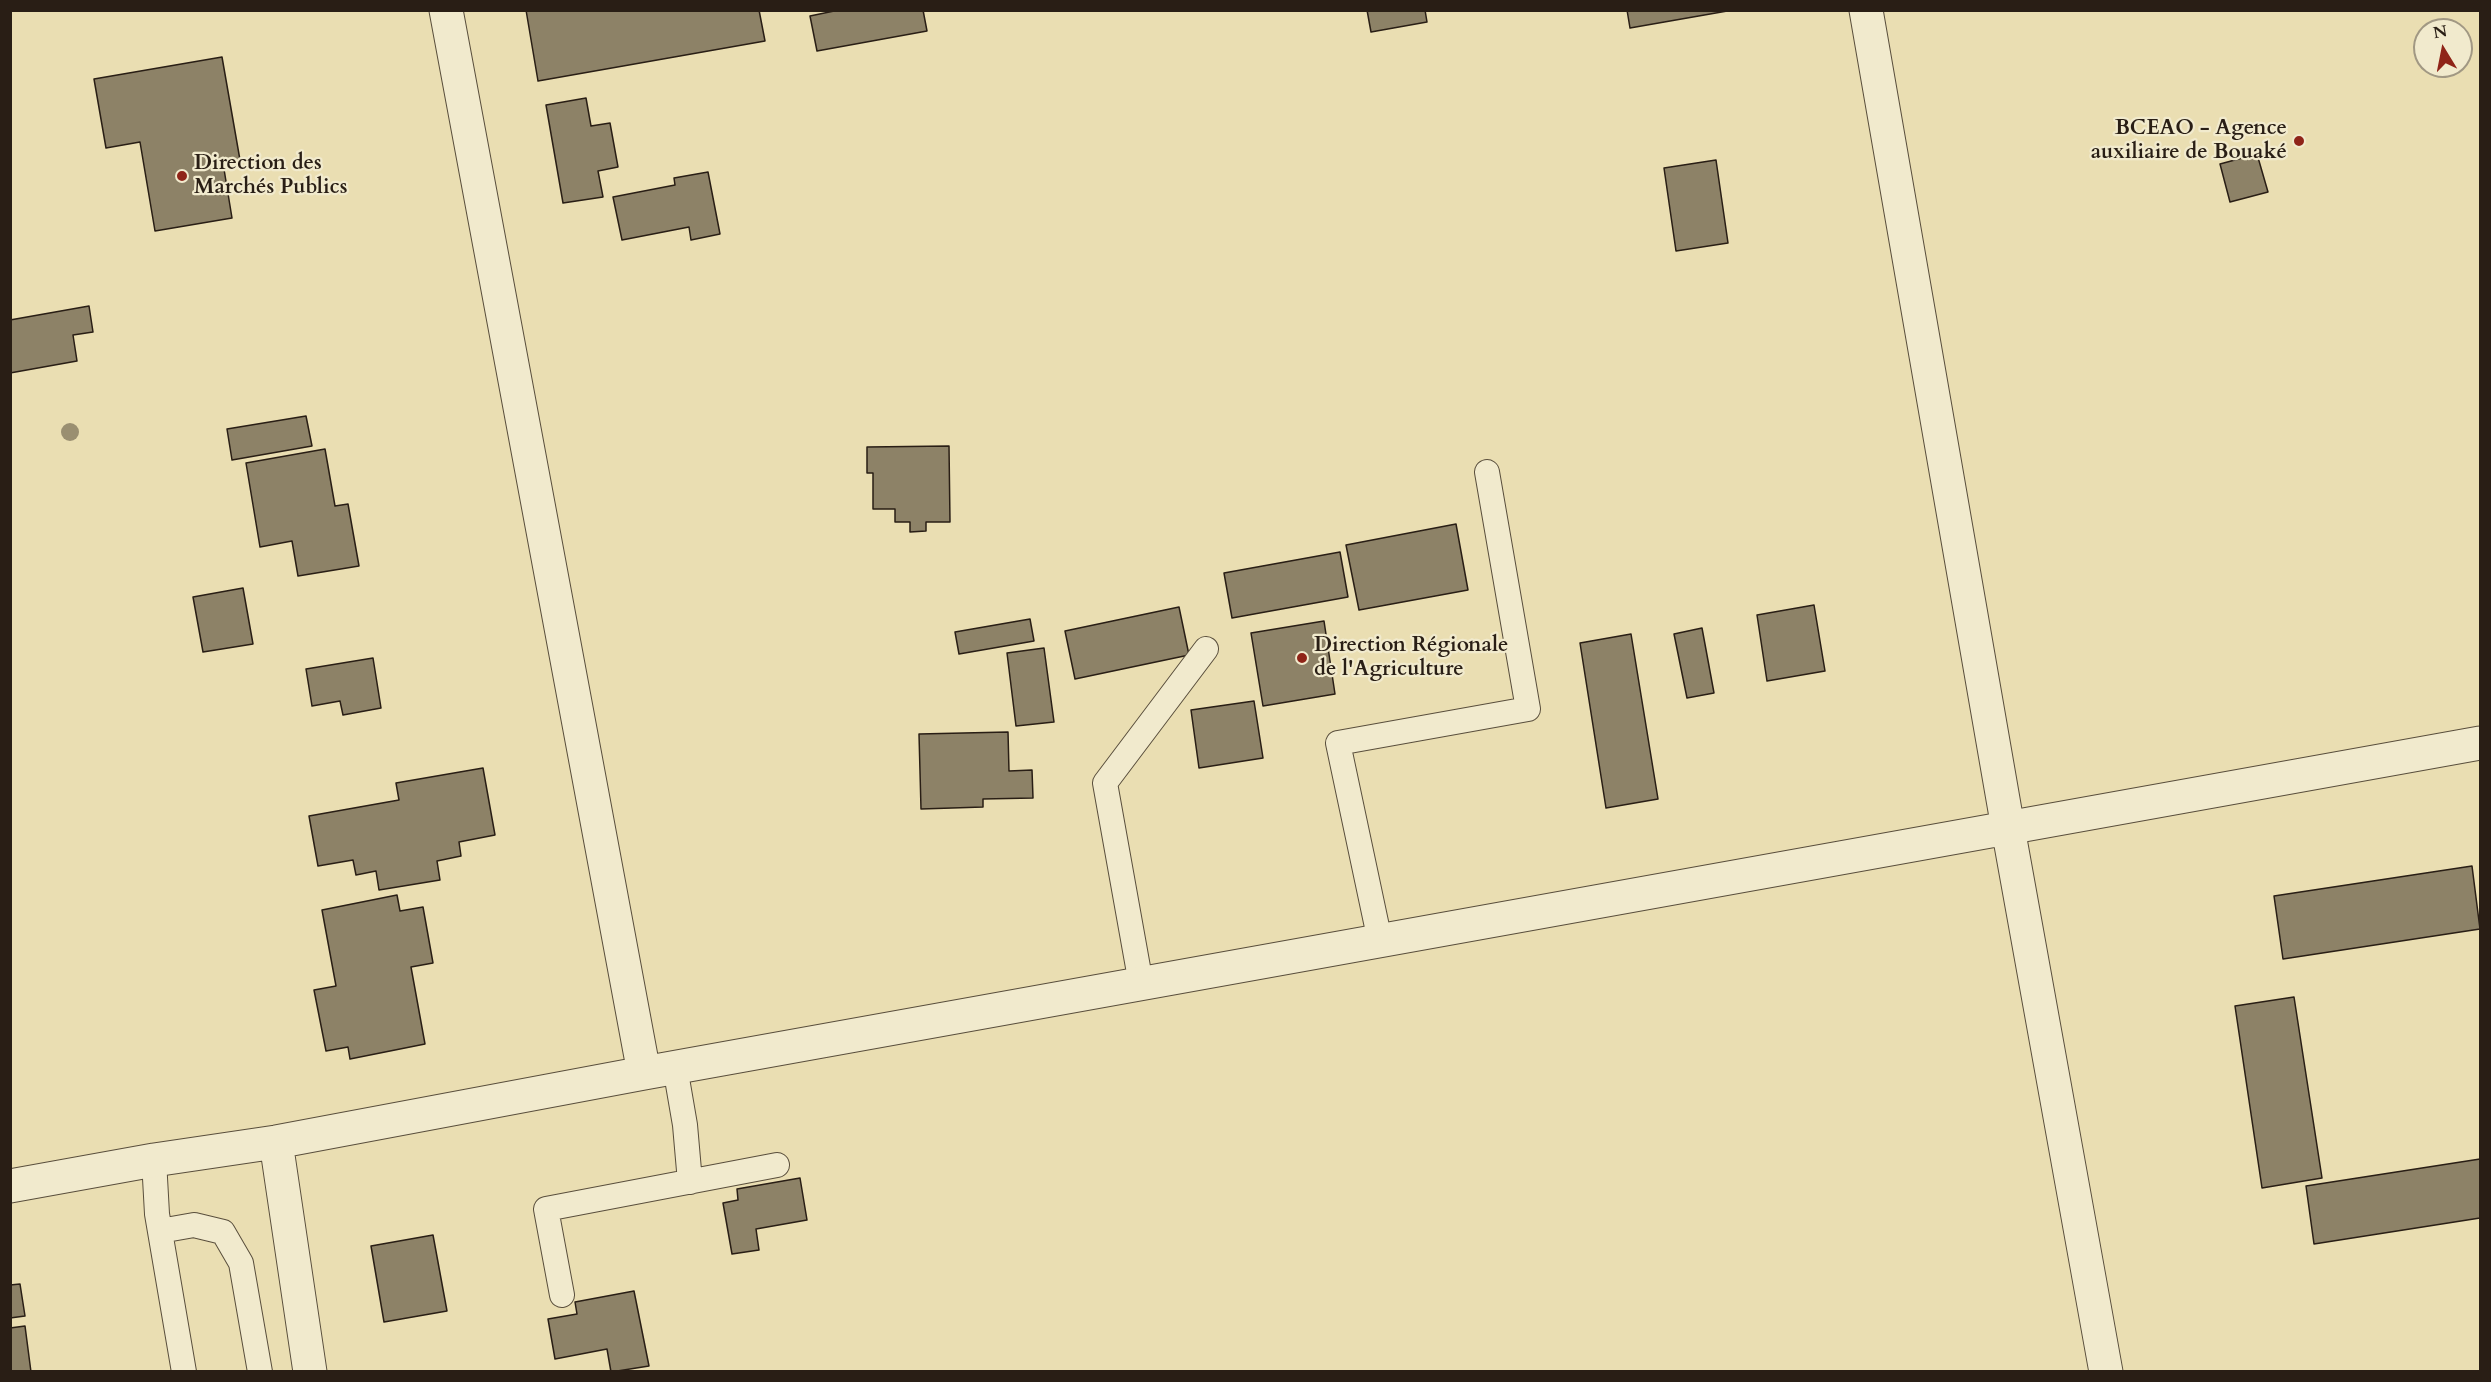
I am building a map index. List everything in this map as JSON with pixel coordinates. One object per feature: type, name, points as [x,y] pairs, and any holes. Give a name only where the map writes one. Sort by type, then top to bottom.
[{"type":"street","points":[[446,10],[644,1073]]},
{"type":"street","points":[[1866,10],[2008,828],[2106,1371]]},
{"type":"street","points":[[10,1186],[154,1160],[276,1142],[675,1067],[2481,743]]},
{"type":"street","points":[[276,1142],[310,1371]]},
{"type":"lane","points":[[1380,941],[1338,743],[1528,709],[1486,472]]},
{"type":"lane","points":[[1141,984],[1105,783],[1206,649]]},
{"type":"lane","points":[[675,1067],[685,1125],[690,1182]]},
{"type":"lane","points":[[154,1160],[160,1231],[184,1371]]},
{"type":"lane","points":[[562,1295],[546,1209],[777,1166]]},
{"type":"lane","points":[[160,1231],[194,1225],[223,1233],[241,1263],[260,1371]]},
{"type":"building","points":[[526,10],[759,10],[765,41],[538,81]]},
{"type":"building","points":[[839,10],[923,10],[927,31],[817,51],[810,16]]},
{"type":"building","points":[[1367,10],[1425,10],[1427,22],[1371,32]]},
{"type":"building","points":[[1627,10],[1733,10],[1630,28]]},
{"type":"building","points":[[222,57],[240,160],[223,163],[232,218],[155,231],[140,142],[106,148],[94,79]]},
{"type":"building","points":[[586,98],[591,126],[610,123],[618,167],[598,171],[603,197],[563,203],[546,105]]},
{"type":"building","points":[[2257,154],[2268,192],[2230,202],[2220,164]]},
{"type":"building","points":[[1716,160],[1728,243],[1676,251],[1664,168]]},
{"type":"building","points":[[708,172],[720,234],[691,240],[689,227],[622,240],[613,197],[675,185],[674,178]]},
{"type":"building","points":[[89,306],[93,332],[73,335],[77,361],[10,373],[10,320]]},
{"type":"building","points":[[306,416],[312,446],[232,460],[227,429]]},
{"type":"building","points":[[949,446],[950,522],[926,522],[926,531],[910,532],[910,522],[895,522],[895,509],[873,509],[873,473],[867,473],[867,447]]},
{"type":"building","points":[[325,449],[335,506],[348,504],[359,566],[298,576],[292,541],[260,547],[246,463]]},
{"type":"building","points":[[1456,524],[1468,590],[1359,610],[1346,545]]},
{"type":"building","points":[[1340,552],[1348,597],[1232,618],[1224,573]]},
{"type":"building","points":[[243,588],[253,644],[203,652],[193,597]]},
{"type":"building","points":[[1814,605],[1825,671],[1767,681],[1757,615]]},
{"type":"building","points":[[1179,607],[1189,655],[1075,679],[1065,631]]},
{"type":"building","points":[[1030,619],[1034,641],[959,654],[955,632]]},
{"type":"building","points":[[1324,621],[1335,694],[1263,706],[1251,633]]},
{"type":"building","points":[[1702,628],[1714,693],[1687,698],[1674,634]]},
{"type":"building","points":[[1631,634],[1658,799],[1606,808],[1580,643]]},
{"type":"building","points":[[1044,648],[1054,722],[1016,726],[1007,653]]},
{"type":"building","points":[[373,658],[381,708],[343,715],[340,701],[312,706],[306,669]]},
{"type":"building","points":[[1254,701],[1263,758],[1199,768],[1191,710]]},
{"type":"building","points":[[1008,732],[1009,771],[1032,770],[1033,798],[983,799],[983,807],[921,809],[919,734]]},
{"type":"building","points":[[483,768],[495,835],[459,842],[461,856],[437,861],[440,880],[379,890],[376,871],[356,875],[353,860],[318,866],[309,816],[399,800],[396,783]]},
{"type":"building","points":[[2472,866],[2480,929],[2283,959],[2274,896]]},
{"type":"building","points":[[397,895],[400,911],[423,907],[433,963],[411,967],[425,1044],[350,1059],[348,1047],[326,1051],[314,990],[336,986],[322,910]]},
{"type":"building","points":[[2294,997],[2322,1178],[2262,1188],[2235,1006]]},
{"type":"building","points":[[2480,1159],[2480,1218],[2314,1244],[2306,1186]]},
{"type":"building","points":[[800,1178],[807,1220],[756,1229],[759,1250],[732,1254],[723,1203],[738,1200],[737,1189]]},
{"type":"building","points":[[433,1235],[447,1311],[384,1322],[371,1246]]},
{"type":"building","points":[[20,1284],[25,1316],[10,1318],[10,1285]]},
{"type":"building","points":[[634,1291],[649,1366],[611,1372],[607,1349],[555,1359],[548,1319],[577,1314],[575,1302]]},
{"type":"building","points":[[25,1326],[31,1372],[10,1372],[10,1328]]},
{"type":"place","name":"BCEAO - Agence auxiliaire de Bouaké","points":[[2299,141]]},
{"type":"place","name":"Direction des Marchés Publics","points":[[182,176]]},
{"type":"place","name":"Direction Régionale de l'Agriculture","points":[[1302,658]]}]
